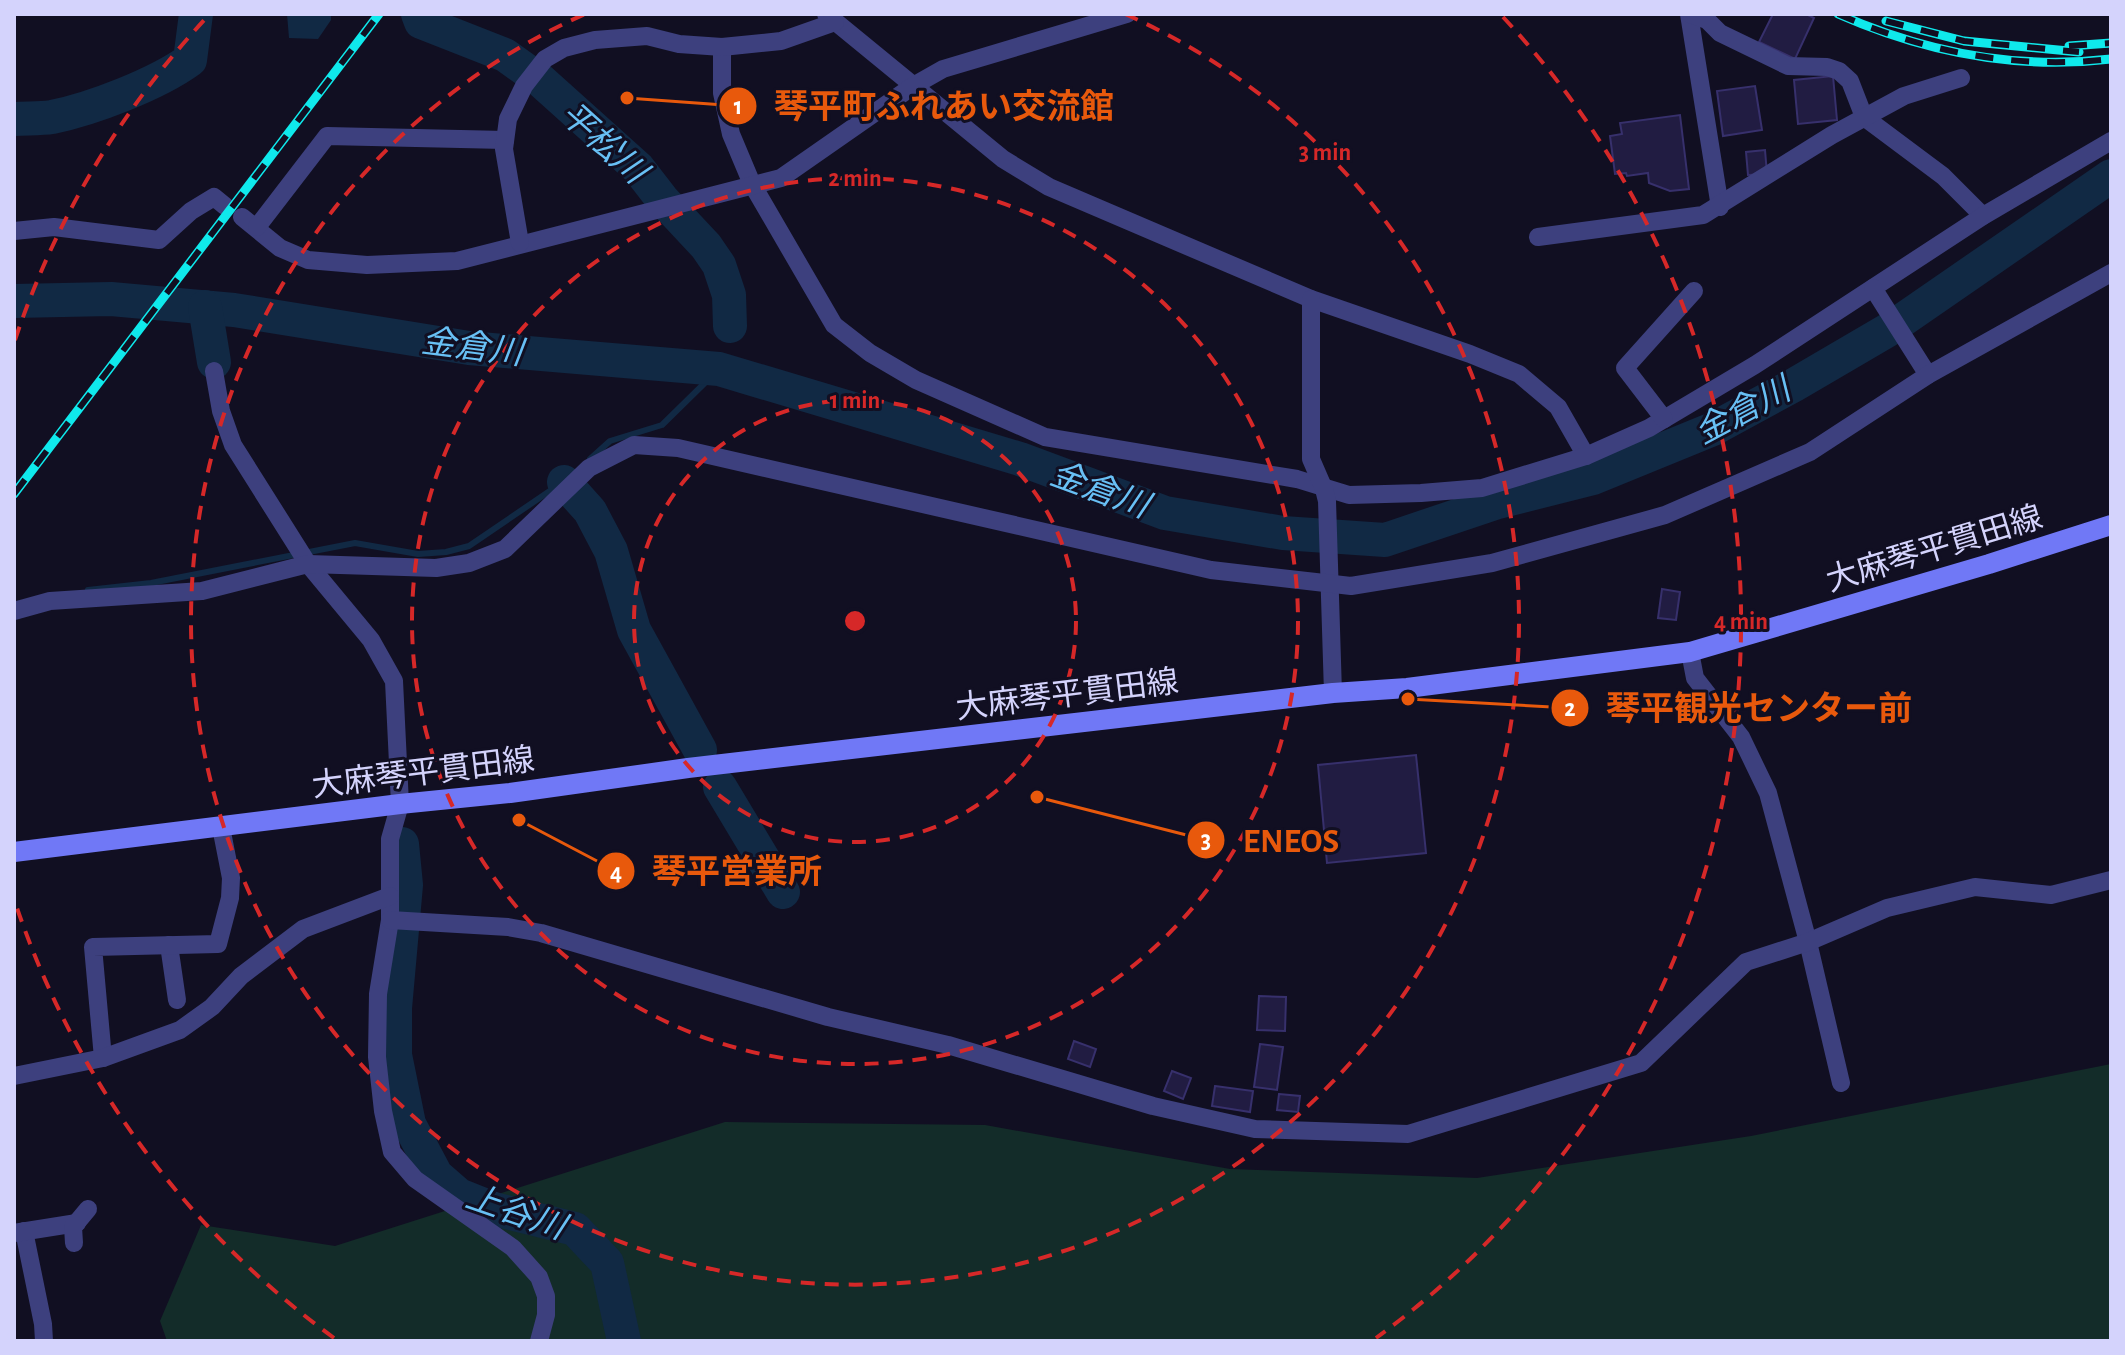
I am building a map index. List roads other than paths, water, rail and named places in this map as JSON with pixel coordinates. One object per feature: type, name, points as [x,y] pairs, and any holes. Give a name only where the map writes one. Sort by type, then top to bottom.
[{"type":"main road","name":"大麻琴平貫田線","points":[[15,847],[221,827],[510,793],[688,768],[1333,693],[1407,688],[1690,652],[2111,525]]},
{"type":"street","points":[[505,140],[327,136],[250,222],[280,248],[308,260],[367,265],[457,261],[781,178],[913,86],[943,69],[1127,14]]},
{"type":"street","points":[[1720,207],[1689,14],[1707,20],[1720,33],[1788,66],[1827,67],[1839,71],[1850,81],[1864,117],[1943,176],[1983,216]]},
{"type":"street","points":[[520,243],[505,140],[508,119],[524,86],[545,59],[564,48],[595,40],[647,36],[679,44],[722,47],[781,41],[831,18],[1003,159],[1049,187],[1311,299],[1519,374],[1558,407],[1586,456]]},
{"type":"street","points":[[722,47],[722,93],[731,134],[752,184],[834,325],[870,353],[916,380],[1045,437],[1297,479],[1326,495],[1482,488],[1586,456],[1664,419],[1755,365],[1983,216],[2111,141]]},
{"type":"street","points":[[1538,237],[1703,215],[1864,117],[1904,96],[1961,78]]},
{"type":"street","points":[[14,231],[54,227],[159,240],[191,211],[214,197],[225,206]]},
{"type":"street","points":[[14,611],[50,601],[202,591],[308,564],[436,568],[469,563],[505,549],[589,468],[634,445],[678,448],[1211,570],[1329,579],[1351,586],[1492,563],[1665,515],[1810,452],[1928,375],[2111,273]]},
{"type":"street","points":[[1873,288],[1928,375]]},
{"type":"street","points":[[1664,419],[1625,368],[1694,291]]},
{"type":"street","points":[[1311,299],[1311,459],[1326,495],[1333,693]]},
{"type":"street","points":[[214,371],[221,411],[233,445],[308,564],[371,640],[394,681],[400,804],[390,839],[390,920],[378,994],[377,1057],[383,1111],[392,1152],[415,1179],[513,1248],[539,1277],[546,1296],[539,1341]]},
{"type":"street","points":[[1690,652],[1695,678],[1741,737],[1768,793],[1808,942],[1841,1083]]},
{"type":"street","points":[[103,1058],[93,947],[218,944],[230,898],[231,878],[221,827]]},
{"type":"street","points":[[390,920],[508,927],[541,933],[828,1017],[948,1045],[1153,1106],[1255,1129],[1408,1134],[1641,1063],[1746,962],[1808,942],[1887,908],[1975,887],[2051,895],[2111,880]]},
{"type":"street","points":[[14,1076],[103,1058],[180,1030],[212,1007],[241,976],[303,929],[390,896]]},
{"type":"street","points":[[169,945],[177,1000]]},
{"type":"street","points":[[47,1340],[19,1232],[83,1216],[73,1227],[74,1243]]},
{"type":"water","points":[[287,14],[331,14],[331,20],[318,39],[289,38]]},
{"type":"waterway","name":"平松川","points":[[14,119],[52,117],[86,108],[176,69],[190,60],[196,14]]},
{"type":"waterway","name":"平松川","points":[[418,14],[421,22],[505,55],[540,80],[638,168],[719,265],[729,295],[730,326]]},
{"type":"waterway","name":"金倉川","points":[[14,301],[111,299],[234,310],[469,348],[719,369],[1020,459],[1165,513],[1283,533],[1385,540],[1498,502],[1593,478],[1713,429],[1888,330],[2111,176]]},
{"type":"waterway","name":"上谷川","points":[[205,307],[214,362]]},
{"type":"waterway","points":[[590,459],[610,441],[662,425],[719,369]]},
{"type":"waterway","points":[[564,482],[590,511],[611,551],[634,630],[700,750]]},
{"type":"waterway","points":[[88,590],[151,583],[355,543],[418,554],[446,552],[469,546],[560,484]]},
{"type":"waterway","points":[[720,787],[783,892]]},
{"type":"waterway","name":"上谷川","points":[[402,844],[406,885],[395,1008],[395,1055],[409,1124],[436,1175],[459,1195],[494,1209],[575,1229],[607,1263],[624,1341]]},
{"type":"railway","points":[[14,494],[379,14]]},
{"type":"railway","points":[[1838,14],[1904,39],[1972,55],[2041,62],[2111,59]]},
{"type":"railway","points":[[1886,21],[1964,41],[2079,52]]},
{"type":"railway","points":[[2069,46],[2111,43]]},
{"type":"place","name":"琴平町ふれあい交流館","points":[[627,98]]},
{"type":"place","name":"琴平観光センター前","points":[[1408,699]]},
{"type":"place","name":"ENEOS","points":[[1037,797]]},
{"type":"place","name":"琴平営業所","points":[[519,820]]}]
